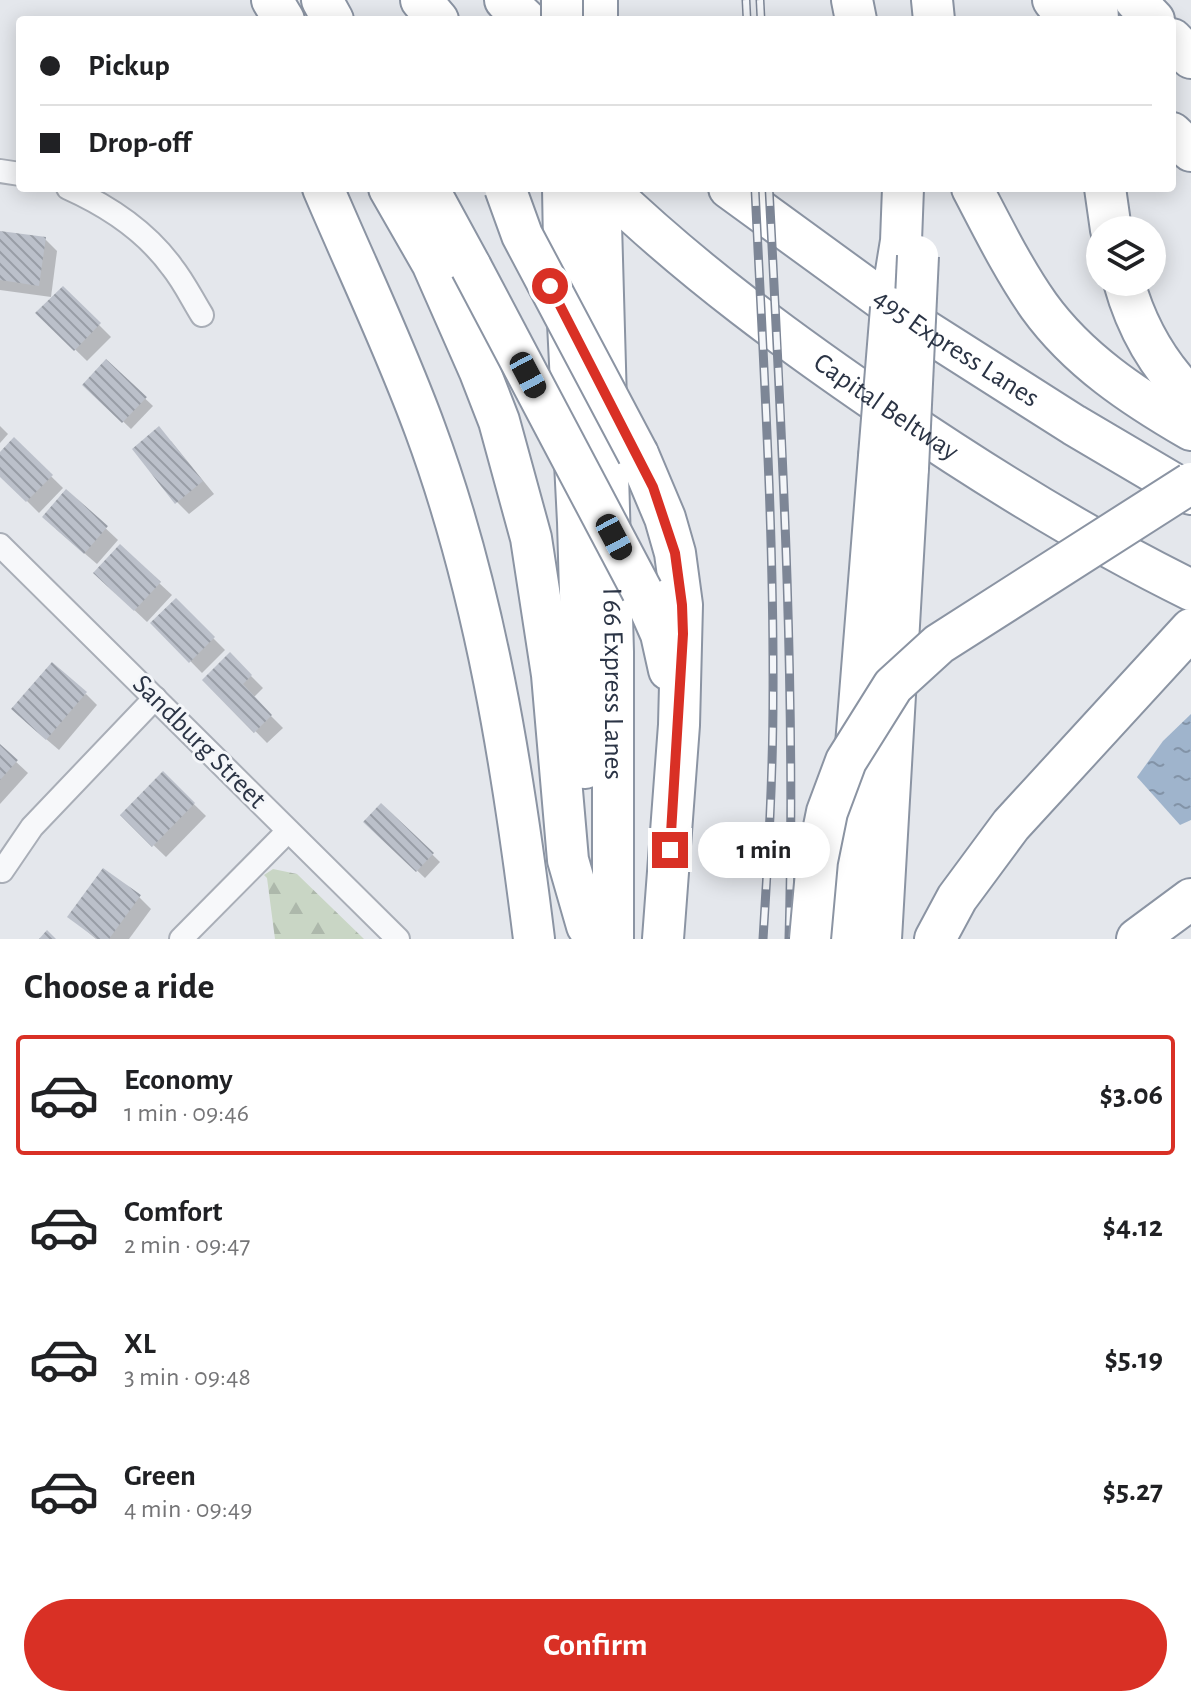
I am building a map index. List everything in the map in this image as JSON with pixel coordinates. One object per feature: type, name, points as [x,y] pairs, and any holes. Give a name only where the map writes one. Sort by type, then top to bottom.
[{"type":"highway","points":[[421,0],[435,16]]},
{"type":"highway","points":[[505,0],[522,16]]},
{"type":"highway","points":[[554,0],[569,16]]},
{"type":"highway","points":[[1053,0],[1066,16]]},
{"type":"highway","points":[[1135,0],[1150,16]]},
{"type":"highway","points":[[1176,43],[1191,58]]},
{"type":"highway","points":[[1176,137],[1191,151]]},
{"type":"highway","points":[[391,192],[432,263],[499,421],[531,538],[552,675],[568,860],[596,935]]},
{"type":"highway","points":[[430,192],[642,591],[661,634],[675,724],[676,790]]},
{"type":"highway","points":[[506,192],[522,235],[638,454],[665,518],[679,577],[683,634],[676,790],[663,939]]},
{"type":"highway","points":[[563,192],[596,935]]},
{"type":"highway","name":"I 66 Express Lanes","points":[[596,935],[613,652],[602,267],[603,192]]},
{"type":"highway","name":"Capital Beltway","points":[[608,192],[790,341],[861,391],[966,462],[1074,528],[1191,590]]},
{"type":"highway","name":"495 Express Lanes","points":[[734,192],[920,327],[1191,494]]},
{"type":"highway","points":[[745,192],[787,231]]},
{"type":"highway","points":[[883,192],[902,245]]},
{"type":"highway","points":[[881,939],[903,192]]},
{"type":"highway","points":[[843,939],[856,745],[894,462],[892,296],[902,245],[919,192]]},
{"type":"highway","points":[[974,192],[1004,250],[1040,307],[1086,358],[1140,401],[1191,430]]},
{"type":"highway","points":[[1106,192],[1109,216]]},
{"type":"highway","points":[[325,193],[425,429],[456,525],[480,618],[503,735],[524,854],[534,939]]},
{"type":"highway","points":[[1129,296],[1145,338],[1176,383],[1191,398]]},
{"type":"highway","points":[[810,939],[817,861],[827,812],[846,761],[893,686],[920,659],[958,630],[1191,483]]},
{"type":"highway","points":[[935,939],[966,885],[1011,825],[1181,640]]},
{"type":"highway","points":[[1137,939],[1191,899]]},
{"type":"street","points":[[77,192],[124,219],[150,241],[173,267],[202,315]]},
{"type":"street","name":"Sandburg Street","points":[[0,545],[398,939]]},
{"type":"street","points":[[2,871],[32,827],[155,698]]},
{"type":"street","points":[[181,939],[288,831]]},
{"type":"green space","points":[[273,869],[297,874],[364,939],[275,939],[267,878],[264,875]]},
{"type":"water","points":[[1191,714],[1191,820],[1180,825],[1137,777],[1163,741]]},
{"type":"building","points":[[0,231],[46,237],[39,286],[0,280]]},
{"type":"building","points":[[63,286],[101,323],[74,351],[35,313]]},
{"type":"building","points":[[106,359],[147,397],[122,423],[82,385]]},
{"type":"building","points":[[159,426],[203,481],[175,504],[132,449]]},
{"type":"building","points":[[14,437],[53,475],[26,502],[0,477],[0,452]]},
{"type":"building","points":[[66,489],[108,526],[84,554],[42,517]]},
{"type":"building","points":[[120,544],[161,582],[134,611],[93,573]]},
{"type":"building","points":[[176,598],[215,637],[189,663],[150,623]]},
{"type":"building","points":[[230,652],[252,675],[243,684],[272,715],[254,733],[202,680]]},
{"type":"building","points":[[52,662],[87,692],[46,740],[11,709]]},
{"type":"building","points":[[0,744],[18,760],[0,780]]},
{"type":"building","points":[[163,771],[195,803],[152,847],[120,815]]},
{"type":"building","points":[[381,803],[434,853],[416,872],[363,822]]},
{"type":"building","points":[[103,868],[141,895],[109,939],[97,939],[67,917]]},
{"type":"building","points":[[47,930],[56,939],[39,939]]},
{"type":"railway","points":[[746,0],[747,16]]},
{"type":"railway","points":[[760,0],[761,16]]},
{"type":"railway","points":[[755,192],[773,633],[772,758],[763,939]]},
{"type":"railway","points":[[769,192],[789,657],[789,939]]},
{"type":"route","points":[[550,286],[638,454],[665,518],[675,553],[683,634],[670,850]]}]
